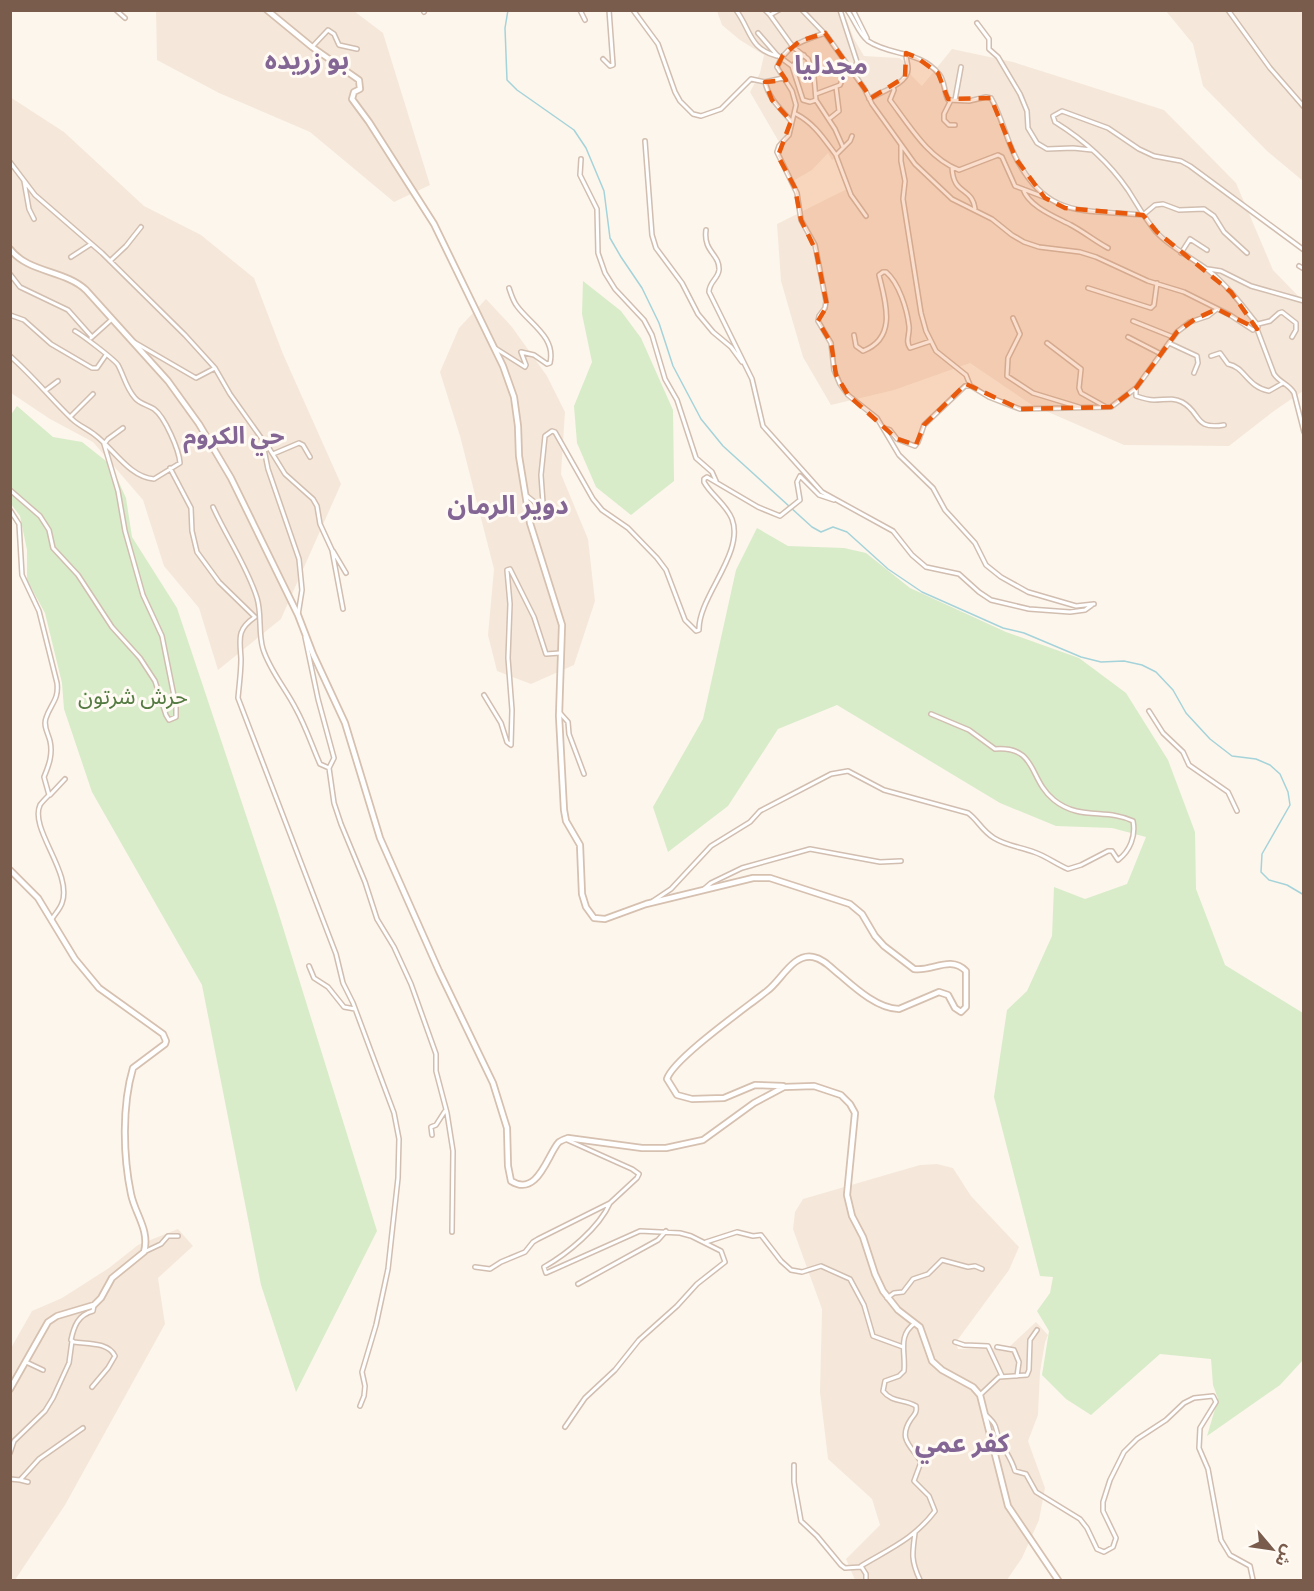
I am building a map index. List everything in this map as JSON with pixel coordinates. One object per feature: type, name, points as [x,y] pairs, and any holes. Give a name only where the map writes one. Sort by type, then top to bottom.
[{"type":"street","points":[[116,10],[125,18]]},
{"type":"street","points":[[267,10],[312,48],[359,80],[360,89],[354,92],[352,99],[434,224],[503,366],[514,397],[524,492],[530,524],[562,625],[559,711],[564,810],[566,821],[580,845],[582,894],[586,907],[594,918],[605,919],[646,904],[760,877],[803,888],[850,904],[862,914],[884,946],[914,969],[949,964],[960,966],[966,971],[966,1007],[963,1011],[955,1008],[948,995],[939,992],[894,1009],[874,1000],[848,982],[823,960],[812,957],[801,958],[772,988],[702,1042],[677,1065],[667,1079],[677,1095],[692,1099],[724,1098],[755,1085],[784,1087],[804,1085],[829,1090],[845,1098],[853,1108],[854,1128],[847,1194],[852,1216],[863,1237],[875,1274],[887,1298],[898,1310],[916,1322],[926,1340],[932,1361],[942,1370],[973,1387],[980,1395],[1008,1506],[1058,1581]]},
{"type":"street","points":[[580,10],[585,20]]},
{"type":"street","points":[[603,59],[610,66],[613,65],[609,10]]},
{"type":"street","points":[[633,10],[658,44],[675,92],[693,114],[701,116],[721,109],[751,79],[765,82],[783,78]]},
{"type":"street","points":[[736,10],[754,43],[768,54],[782,58]]},
{"type":"street","points":[[765,10],[811,66],[816,100],[843,147]]},
{"type":"street","points":[[770,15],[779,10]]},
{"type":"street","points":[[802,10],[825,33],[848,64],[869,99],[915,164],[947,196],[966,207],[975,209],[1024,242],[1039,247],[1088,254],[1156,283],[1184,292],[1230,315],[1253,330],[1257,329]]},
{"type":"street","points":[[840,10],[857,62],[852,71]]},
{"type":"street","points":[[847,10],[856,27],[867,40],[916,57],[938,73],[942,78],[947,97],[953,100],[969,101],[991,98],[1016,159],[1045,198]]},
{"type":"street","points":[[853,10],[867,40]]},
{"type":"street","points":[[1228,10],[1270,68],[1304,107]]},
{"type":"street","points":[[977,23],[989,39],[989,49],[998,57],[1020,93],[1027,111],[1028,128],[1037,143],[1047,149],[1073,147],[1094,150]]},
{"type":"street","points":[[312,48],[328,30],[334,34],[339,45],[357,48]]},
{"type":"street","points":[[758,33],[792,66],[803,100],[810,102],[816,100]]},
{"type":"street","points":[[706,230],[706,244],[719,270],[710,284],[709,292],[754,386],[762,426],[822,492],[893,531],[912,555],[926,567],[959,574],[991,600],[1029,609],[1070,612],[1085,610],[1094,604],[1076,606],[1044,598],[1012,584],[992,571],[983,560],[975,543],[945,510],[933,488],[899,455],[891,439],[872,414],[842,388],[836,375],[831,343],[819,323],[819,316],[826,302],[814,242],[801,220],[795,188],[778,156],[779,146],[789,134],[796,105],[794,95],[777,68],[782,58],[800,41],[825,33]]},
{"type":"street","points":[[869,99],[903,80],[908,73],[906,53]]},
{"type":"street","points":[[792,66],[804,55]]},
{"type":"street","points":[[816,94],[836,87],[843,79],[848,64]]},
{"type":"street","points":[[955,125],[944,120],[944,114],[953,100],[961,67]]},
{"type":"street","points":[[765,82],[772,100],[791,121]]},
{"type":"street","points":[[828,120],[839,111],[836,87]]},
{"type":"street","points":[[893,87],[890,100],[903,120],[921,143],[952,167],[959,170],[998,154],[1002,157],[1014,184],[1065,208],[1143,215],[1155,205],[1163,204],[1179,210],[1204,209],[1214,216],[1224,232],[1247,253]]},
{"type":"street","points":[[1304,250],[1181,161],[1154,156],[1101,126],[1062,111],[1053,116],[1055,122],[1078,136],[1094,150],[1127,189],[1157,232],[1181,253],[1206,269],[1231,292],[1257,324],[1274,374],[1278,380],[1291,387],[1294,393],[1304,432]]},
{"type":"street","points":[[795,114],[812,125],[836,155],[851,195],[866,216]]},
{"type":"street","points":[[836,155],[852,136]]},
{"type":"street","points":[[645,141],[652,235],[656,248],[682,283],[698,314],[713,332],[731,347],[745,366]]},
{"type":"street","points":[[901,144],[901,161],[905,181],[903,199],[921,313],[936,351],[966,375],[971,386]]},
{"type":"street","points":[[580,159],[580,175],[597,209],[598,253],[605,273],[615,289],[633,306],[648,327],[665,379],[677,400],[696,458],[712,472],[717,483]]},
{"type":"street","points":[[10,162],[35,195],[110,261],[183,332],[215,369],[290,480],[314,501],[320,524],[346,573]]},
{"type":"street","points":[[952,167],[955,184],[971,197],[975,209]]},
{"type":"street","points":[[23,179],[29,209],[34,219]]},
{"type":"street","points":[[1023,189],[1026,196],[1059,221],[1070,224],[1108,248]]},
{"type":"street","points":[[110,261],[141,227]]},
{"type":"street","points":[[1181,253],[1190,239],[1207,250]]},
{"type":"street","points":[[71,257],[91,244]]},
{"type":"street","points":[[10,249],[13,254],[24,261],[80,284],[168,381],[199,424],[231,478],[298,615],[345,723],[380,838],[493,1083],[507,1128],[508,1166],[512,1181],[522,1184],[536,1178],[546,1167],[559,1142],[564,1139],[587,1139],[649,1148],[666,1148],[694,1143],[710,1136],[754,1103],[784,1087]]},
{"type":"street","points":[[1299,266],[1304,269]]},
{"type":"street","points":[[1206,269],[1221,271],[1251,286],[1304,302]]},
{"type":"street","points":[[854,335],[856,346],[863,351],[882,338],[886,330],[883,288],[879,275],[886,272],[896,285],[907,316],[909,335],[907,346],[910,348],[931,341]]},
{"type":"street","points":[[10,273],[20,287],[68,310],[91,338],[92,343],[116,362],[123,380],[137,400],[154,409],[163,420],[180,458],[180,463],[154,479],[131,468],[97,436],[70,417],[46,390],[10,356]]},
{"type":"street","points":[[1088,288],[1151,308],[1154,305],[1156,283]]},
{"type":"street","points":[[494,347],[525,367],[521,352],[534,355],[547,364],[550,363],[552,354],[543,334],[516,305],[509,288]]},
{"type":"street","points":[[882,428],[890,430],[897,439],[915,446],[924,425],[965,386],[971,386],[989,397],[1020,409],[1108,408],[1114,406],[1136,388],[1173,337],[1190,322],[1208,316],[1217,309]]},
{"type":"street","points":[[1257,324],[1270,321],[1282,312],[1296,323],[1296,330],[1292,337]]},
{"type":"street","points":[[10,315],[24,320],[51,344],[92,368],[97,368],[106,355]]},
{"type":"street","points":[[1013,318],[1020,334],[1008,358],[1007,376],[1033,393],[1080,408]]},
{"type":"street","points":[[91,338],[111,320]]},
{"type":"street","points":[[1133,321],[1173,337]]},
{"type":"street","points":[[75,331],[91,338]]},
{"type":"street","points":[[1128,337],[1161,354]]},
{"type":"street","points":[[130,341],[196,378],[215,369]]},
{"type":"street","points":[[1047,342],[1082,369],[1079,388],[1081,393],[1108,408]]},
{"type":"street","points":[[1169,344],[1197,356],[1198,363],[1194,374]]},
{"type":"street","points":[[1211,356],[1220,353],[1228,364],[1235,365],[1257,389],[1269,391],[1283,382]]},
{"type":"street","points":[[46,390],[58,381]]},
{"type":"street","points":[[1136,388],[1136,396],[1153,400],[1174,398],[1184,403],[1200,422],[1210,427],[1224,425]]},
{"type":"street","points":[[70,417],[93,394]]},
{"type":"street","points":[[104,444],[123,428]]},
{"type":"street","points":[[524,492],[530,500],[541,505],[543,502],[541,475],[545,435],[552,431],[555,432],[593,499],[602,510],[628,528],[666,570],[685,620],[696,631],[699,630],[700,614],[723,569],[733,535],[733,520],[704,482],[707,477],[774,515],[780,516],[800,500],[797,482],[800,476],[819,495],[834,500]]},
{"type":"street","points":[[262,438],[268,469],[299,560],[302,590],[298,615]]},
{"type":"street","points":[[273,454],[299,443],[303,445],[310,458]]},
{"type":"street","points":[[10,490],[40,516],[49,530],[53,548],[78,575],[112,627],[140,658],[154,681],[166,715],[169,720],[173,720],[176,717],[176,706],[164,645],[143,595],[125,531],[118,490],[104,444]]},
{"type":"street","points":[[170,468],[191,508],[192,531],[197,552],[219,582],[257,617]]},
{"type":"street","points":[[213,507],[228,540],[244,566],[257,599],[257,617],[265,654],[276,677],[296,708],[320,764],[328,768]]},
{"type":"street","points":[[10,510],[19,524],[22,575],[39,610],[57,683],[58,694],[45,725],[51,754],[44,777],[49,795]]},
{"type":"street","points":[[332,550],[343,609]]},
{"type":"street","points":[[484,695],[501,723],[507,742],[511,745],[512,710],[508,658],[510,604],[507,570],[513,571],[515,581],[534,617],[546,654],[562,653]]},
{"type":"street","points":[[257,617],[248,621],[240,632],[241,659],[238,698],[336,954],[343,983],[356,1009],[394,1113],[399,1139],[400,1156],[388,1269],[376,1325],[362,1372],[365,1386],[360,1406]]},
{"type":"street","points":[[304,633],[334,758],[328,768],[334,803],[377,919],[394,947],[411,984],[436,1054],[436,1071],[446,1109],[453,1151],[452,1232]]},
{"type":"street","points":[[559,711],[568,722],[569,734],[584,774]]},
{"type":"street","points":[[1149,711],[1163,733],[1183,752],[1189,765],[1228,792],[1237,811]]},
{"type":"street","points":[[646,904],[671,889],[711,846],[750,822],[760,812],[838,771],[848,771],[884,789],[964,811],[993,838],[1010,846],[1035,852],[1068,869],[1108,851],[1112,851],[1118,860],[1126,854],[1135,831],[1133,821],[1122,816],[1078,813],[1053,799],[1041,785],[1027,759],[1018,751],[1006,748],[995,749],[969,730],[931,714]]},
{"type":"street","points":[[52,919],[62,905],[64,893],[55,856],[44,838],[40,825],[39,807],[65,779]]},
{"type":"street","points":[[704,889],[715,880],[750,865],[810,849],[880,862],[901,861]]},
{"type":"street","points":[[10,870],[28,885],[52,919],[75,959],[99,988],[166,1037],[165,1044],[133,1068],[126,1116],[129,1183],[131,1197],[145,1234],[144,1252]]},
{"type":"street","points":[[309,966],[314,978],[328,987],[344,1007],[356,1009]]},
{"type":"street","points":[[432,1135],[431,1127],[436,1125],[446,1109]]},
{"type":"street","points":[[475,1267],[490,1269],[525,1252],[538,1239],[610,1203],[638,1178],[639,1174],[632,1169],[564,1139]]},
{"type":"street","points":[[566,1427],[585,1398],[615,1370],[639,1341],[697,1284],[725,1262],[721,1251],[691,1236],[666,1231],[633,1233],[546,1274],[544,1267],[560,1257],[580,1239],[601,1218],[610,1203]]},
{"type":"street","points":[[578,1284],[658,1240],[666,1231]]},
{"type":"street","points":[[706,1242],[736,1232],[753,1236],[760,1235],[791,1270],[802,1272],[821,1266],[847,1276],[864,1305],[873,1336],[903,1347]]},
{"type":"street","points":[[10,1389],[51,1320],[94,1305],[105,1293],[112,1278],[144,1252],[161,1244],[168,1236],[178,1236]]},
{"type":"street","points":[[887,1298],[894,1293],[903,1292],[915,1278],[928,1274],[942,1260],[982,1269]]},
{"type":"street","points":[[10,1453],[14,1441],[45,1411],[53,1398],[71,1358],[72,1336],[79,1318],[93,1311],[94,1305]]},
{"type":"street","points":[[861,1568],[863,1564],[895,1548],[915,1532],[933,1514],[935,1508],[929,1496],[914,1481],[921,1462],[909,1446],[905,1436],[906,1427],[917,1408],[914,1404],[897,1401],[884,1394],[883,1386],[885,1381],[899,1376],[904,1371],[904,1335],[916,1322]]},
{"type":"street","points":[[980,1395],[1002,1376],[1025,1376],[1028,1373],[1030,1340],[1037,1330]]},
{"type":"street","points":[[72,1341],[105,1346],[112,1350],[115,1356],[92,1387]]},
{"type":"street","points":[[956,1342],[964,1346],[988,1346],[1002,1376]]},
{"type":"street","points":[[998,1347],[1011,1348],[1017,1354],[1019,1367],[1017,1376]]},
{"type":"street","points":[[26,1362],[43,1370]]},
{"type":"street","points":[[35,1372],[37,1367]]},
{"type":"street","points":[[986,1415],[997,1427],[999,1439],[1010,1456],[1015,1472],[1026,1474],[1036,1492],[1080,1519],[1097,1549],[1104,1552],[1113,1547],[1116,1538],[1103,1511],[1103,1502],[1110,1480],[1124,1452],[1137,1439],[1166,1420],[1184,1403],[1194,1398],[1213,1396],[1216,1402],[1200,1428],[1199,1448],[1208,1469],[1221,1540],[1230,1555],[1250,1566],[1252,1581]]},
{"type":"street","points":[[20,1480],[39,1458],[83,1428]]},
{"type":"street","points":[[794,1465],[794,1482],[801,1521],[841,1565],[845,1568],[861,1568]]},
{"type":"street","points":[[10,1479],[28,1482]]},
{"type":"street","points":[[915,1532],[911,1553],[920,1581]]},
{"type":"street","points":[[861,1568],[866,1574],[866,1581]]},
{"type":"highlighted area","points":[[825,33],[871,98],[905,77],[906,53],[916,57],[938,73],[948,99],[991,98],[1016,159],[1045,198],[1065,208],[1143,215],[1157,232],[1231,292],[1257,329],[1217,309],[1195,319],[1177,332],[1136,388],[1111,407],[1020,409],[966,384],[924,425],[916,445],[897,439],[848,395],[836,375],[831,343],[818,321],[827,306],[816,251],[801,220],[795,188],[778,156],[791,121],[772,100],[765,82],[786,80],[777,67],[783,55],[800,41]]},
{"type":"shaded area","points":[[156,11],[354,11],[383,33],[430,185],[394,202],[310,132],[219,93],[157,60]]},
{"type":"shaded area","points":[[717,11],[843,11],[854,39],[864,56],[899,58],[908,64],[911,75],[922,86],[952,49],[1013,62],[1164,110],[1236,183],[1273,270],[1303,301],[1303,391],[1229,446],[1124,445],[1032,405],[970,363],[894,390],[831,405],[803,357],[781,281],[777,224],[849,188],[838,157],[832,160],[828,153],[812,170],[793,181],[778,154],[782,147],[750,92],[760,73],[764,55],[722,25]]},
{"type":"shaded area","points":[[1166,11],[1303,11],[1303,181],[1267,151],[1203,86],[1193,44]]},
{"type":"shaded area","points":[[10,97],[64,132],[144,206],[201,235],[254,278],[283,354],[341,484],[281,619],[218,670],[199,608],[164,566],[143,500],[93,442],[50,419],[11,393]]},
{"type":"shaded area","points":[[486,299],[512,327],[547,376],[565,412],[561,474],[588,539],[595,601],[574,665],[531,684],[497,671],[488,635],[494,569],[460,436],[440,372],[459,328]]},
{"type":"shaded area","points":[[937,1164],[953,1168],[971,1196],[1019,1247],[1009,1270],[956,1342],[958,1349],[1008,1348],[1036,1322],[1048,1335],[1040,1372],[1038,1415],[1028,1441],[1045,1488],[1039,1520],[1022,1558],[1007,1580],[855,1580],[846,1559],[880,1525],[872,1499],[828,1459],[820,1392],[822,1309],[793,1229],[795,1212],[803,1199],[920,1165]]},
{"type":"shaded area","points":[[178,1229],[193,1246],[158,1278],[165,1324],[65,1505],[15,1580],[11,1580],[11,1348],[32,1311],[62,1298],[109,1268],[138,1245]]},
{"type":"green space","points":[[583,281],[621,311],[641,338],[673,410],[674,481],[631,515],[596,487],[577,443],[574,406],[592,362],[582,314]]},
{"type":"green space","name":"حرش شرتون","points":[[17,406],[53,437],[82,442],[111,465],[126,498],[132,537],[177,608],[276,905],[377,1231],[296,1392],[261,1285],[202,985],[92,792],[64,709],[62,683],[45,613],[27,580],[27,550],[20,516],[11,504],[10,416]]},
{"type":"green space","points":[[757,528],[788,546],[844,548],[866,553],[910,588],[1006,632],[1079,658],[1126,693],[1168,760],[1195,832],[1196,889],[1225,965],[1303,1013],[1303,1360],[1280,1385],[1207,1436],[1218,1399],[1213,1385],[1211,1359],[1160,1354],[1091,1415],[1066,1399],[1042,1375],[1049,1331],[1037,1311],[1050,1293],[1053,1277],[1040,1276],[994,1097],[1007,1010],[1027,991],[1052,936],[1054,887],[1085,899],[1127,884],[1146,837],[1112,828],[1056,826],[1000,803],[837,705],[778,729],[728,806],[668,852],[653,807],[703,719],[736,570]]},
{"type":"waterway","points":[[508,10],[505,28],[507,80],[517,90],[574,130],[586,148],[604,191],[610,238],[642,288],[659,323],[673,366],[701,419],[723,446],[812,527],[821,532],[833,527],[847,532],[888,569],[922,592],[1003,628],[1024,633],[1081,657],[1101,662],[1124,661],[1142,665],[1156,672],[1173,690],[1186,713],[1210,739],[1232,756],[1256,759],[1270,765],[1280,774],[1288,792],[1290,805],[1262,854],[1261,872],[1269,880],[1287,885],[1304,895]]},
{"type":"district","name":"بو زريده","points":[[307,61]]},
{"type":"district","name":"مجدليا","points":[[831,66]]},
{"type":"district","name":"حي الكروم","points":[[234,436]]},
{"type":"district","name":"دوير الرمان","points":[[508,506]]},
{"type":"district","name":"كفر عمي","points":[[962,1444]]}]
